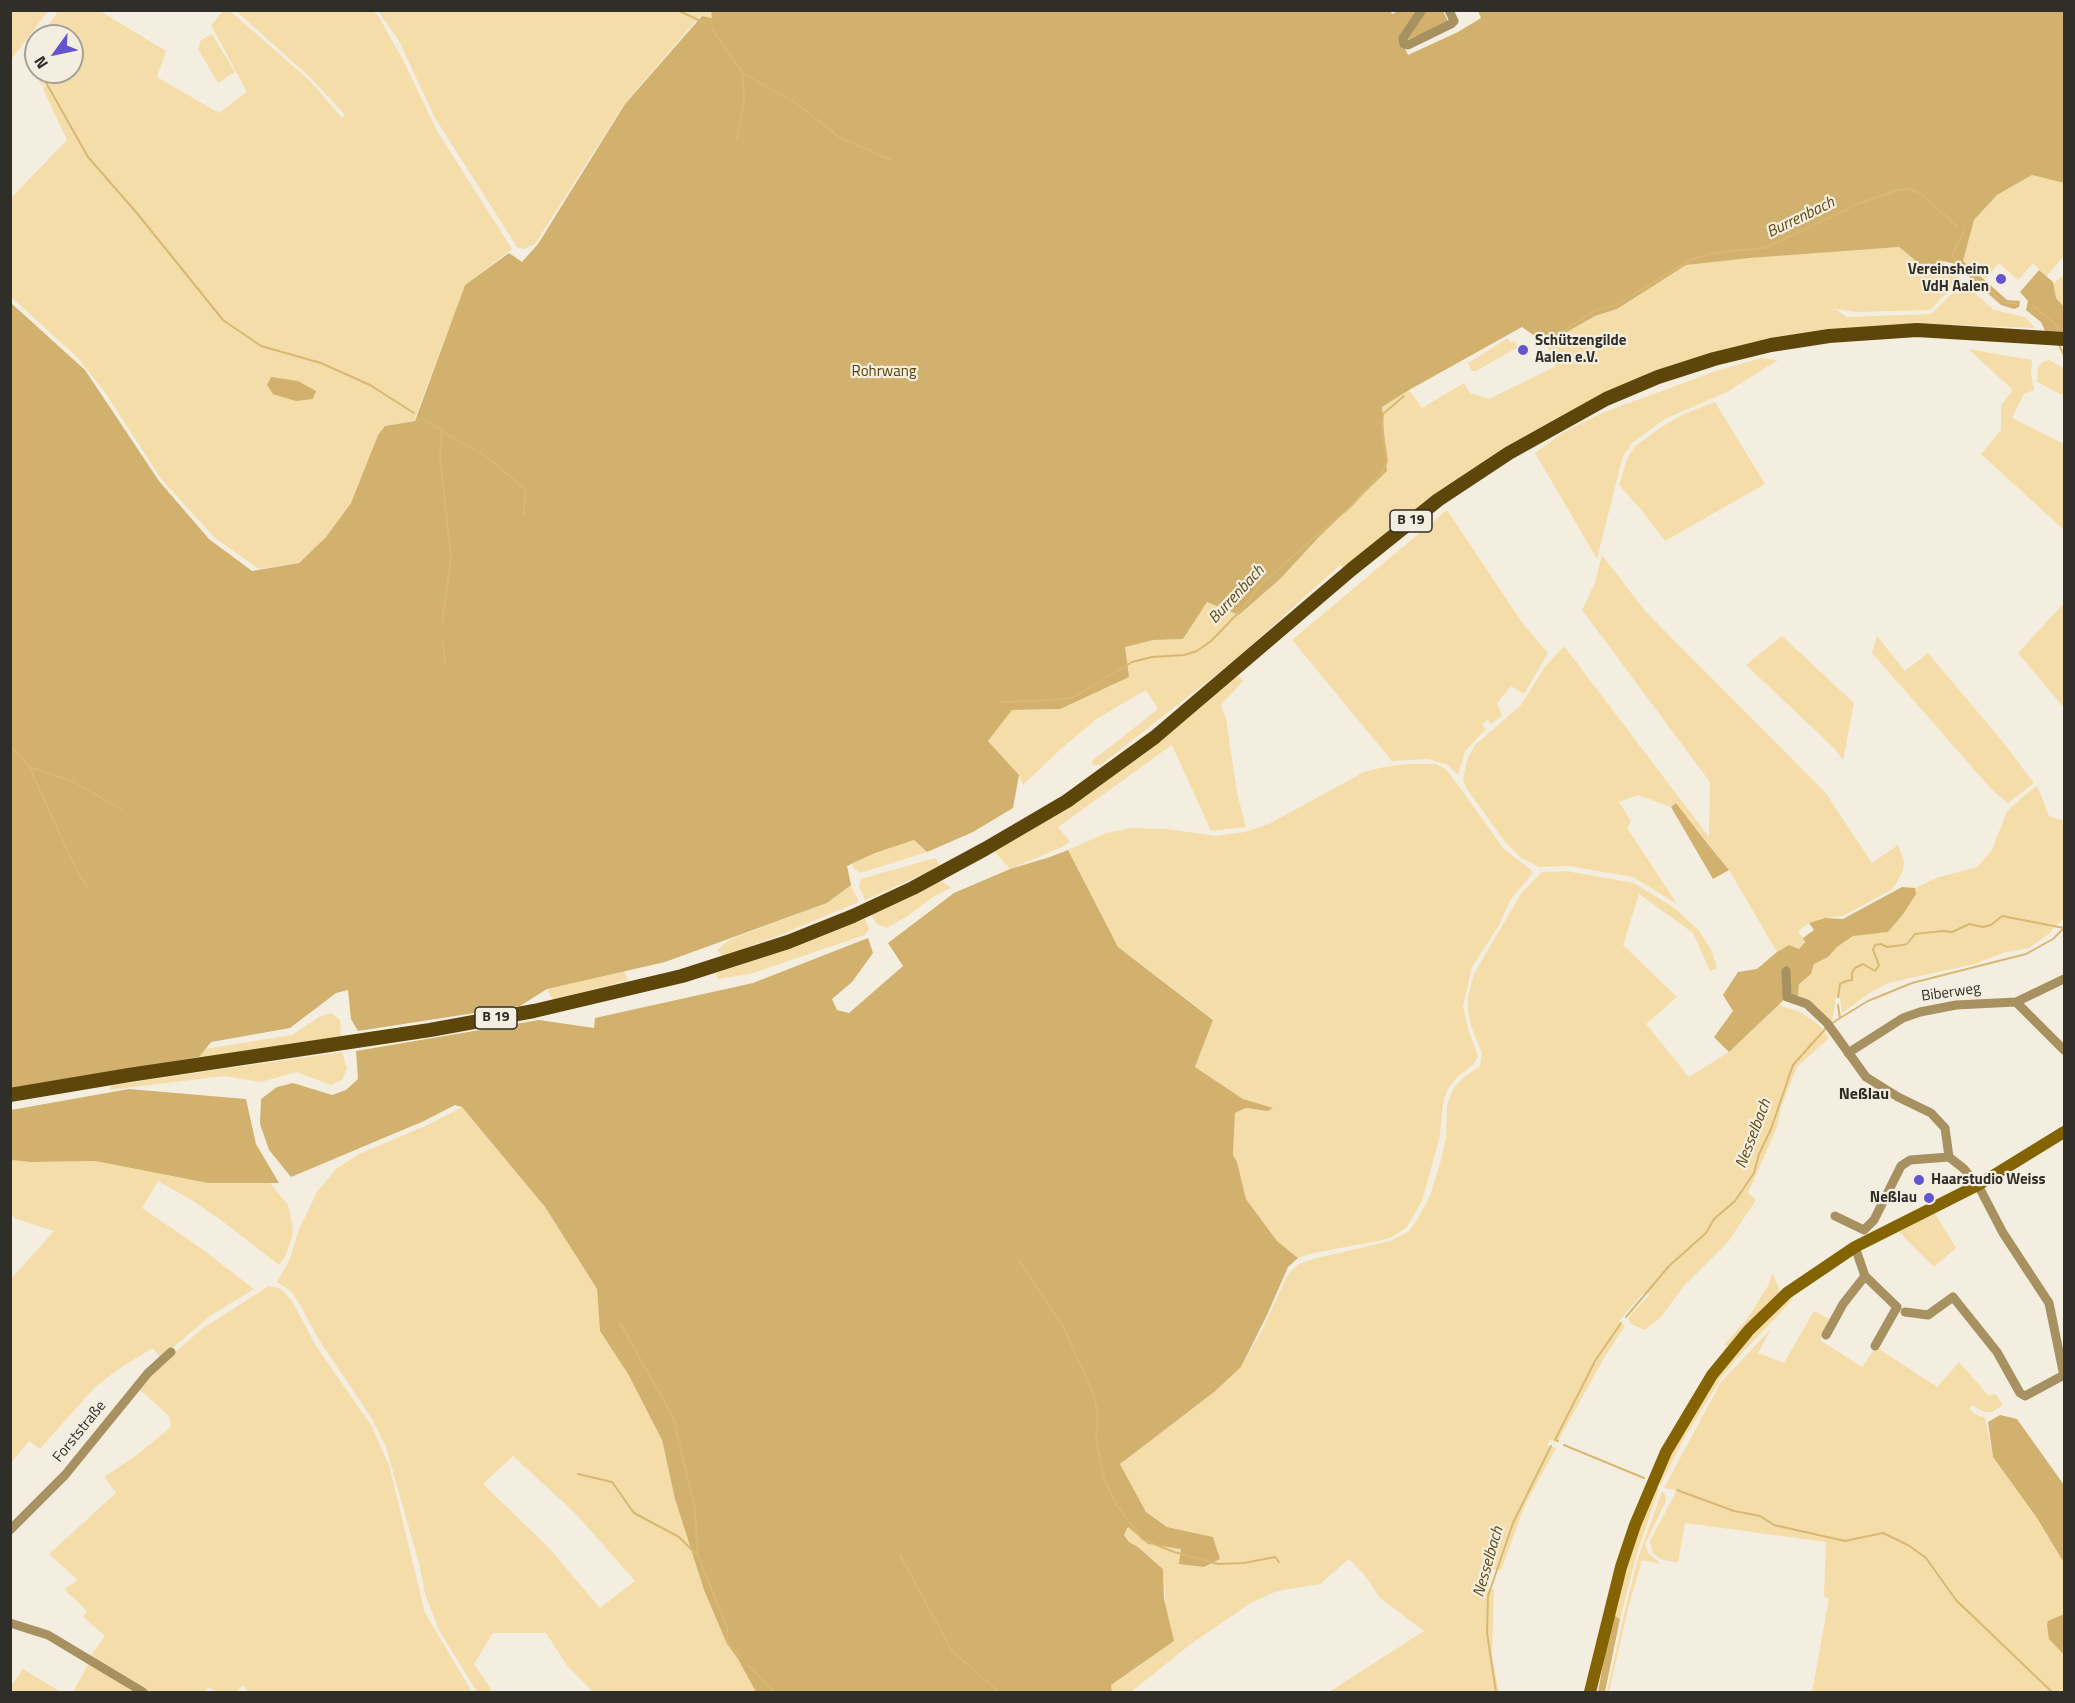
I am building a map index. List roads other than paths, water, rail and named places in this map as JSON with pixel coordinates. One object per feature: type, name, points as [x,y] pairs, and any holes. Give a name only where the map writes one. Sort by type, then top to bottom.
[{"type":"main road","name":"B 19","points":[[10,1095],[430,1030],[534,1011],[682,976],[777,946],[876,906],[985,849],[1090,785],[1168,726],[1352,569],[1431,506],[1509,453],[1606,399],[1658,377],[1714,359],[1810,338],[1917,330],[2064,339]]},
{"type":"main road","points":[[1590,1692],[1621,1567],[1635,1525],[1666,1452],[1712,1375],[1749,1330],[1798,1285],[1855,1247],[1978,1185],[2064,1132]]},
{"type":"street","points":[[1422,10],[1403,38],[1404,44],[1408,45],[1452,24],[1454,21],[1449,10]]},
{"type":"street","points":[[1786,971],[1787,997],[1807,1004],[1829,1025],[1866,1077],[1898,1097],[1931,1113],[1945,1128],[1949,1156],[1978,1185],[2003,1233],[2049,1304],[2064,1376],[2025,1396],[2020,1393],[1997,1352],[1953,1297],[1929,1315],[1905,1312]]},
{"type":"street","name":"Biberweg","points":[[1848,1053],[1904,1018],[1920,1012],[1956,1005],[2016,1002],[2064,979]]},
{"type":"street","points":[[2016,1002],[2064,1050]]},
{"type":"street","points":[[1835,1216],[1864,1230],[1874,1220],[1900,1166],[1910,1161],[1949,1156]]},
{"type":"street","points":[[1855,1247],[1865,1276],[1897,1307],[1875,1346]]},
{"type":"street","points":[[1826,1335],[1844,1304],[1865,1276]]},
{"type":"street","name":"Forststraße","points":[[10,1530],[65,1475],[148,1374],[171,1352]]},
{"type":"street","points":[[10,1623],[48,1635],[143,1692]]},
{"type":"waterway","points":[[677,10],[705,23]]},
{"type":"waterway","points":[[712,29],[743,73],[796,103],[839,137],[891,160]]},
{"type":"waterway","points":[[737,139],[744,101],[743,73]]},
{"type":"waterway","points":[[47,84],[88,157],[136,212],[223,320],[261,346],[321,363],[370,385],[414,413]]},
{"type":"waterway","name":"Burrenbach","points":[[1551,335],[1564,331],[1594,311],[1616,305],[1690,260],[1712,253],[1765,248],[1858,204],[1897,190],[1911,189],[1921,194],[1957,226]]},
{"type":"waterway","name":"Burrenbach","points":[[1964,231],[1952,255],[1955,260],[2003,302],[2018,304]]},
{"type":"waterway","name":"Burrenbach","points":[[2033,306],[2057,325],[2058,333]]},
{"type":"waterway","name":"Burrenbach","points":[[2059,345],[2064,355]]},
{"type":"waterway","name":"Burrenbach","points":[[1000,702],[1057,700],[1074,697],[1132,662],[1152,657],[1184,655],[1197,651],[1211,641],[1242,609],[1261,584],[1351,506],[1382,472],[1387,461],[1382,428],[1383,414],[1404,396]]},
{"type":"waterway","points":[[423,419],[442,431],[440,458],[451,558],[442,623]]},
{"type":"waterway","points":[[442,431],[487,457],[526,490],[523,515]]},
{"type":"waterway","points":[[443,642],[445,665]]},
{"type":"waterway","points":[[10,745],[29,766],[87,888]]},
{"type":"waterway","points":[[30,767],[74,782],[122,810]]},
{"type":"waterway","name":"Nesselbach","points":[[1838,997],[1840,984],[1852,980],[1855,968],[1863,964],[1875,971],[1879,965],[1873,950],[1875,945],[1881,944],[1887,947],[1903,945],[1907,944],[1915,934],[1952,932],[1969,924],[1983,927],[1991,925],[2002,916],[2064,928]]},
{"type":"waterway","points":[[1840,1018],[1868,1001],[1912,983],[2026,954],[2053,939],[2063,929]]},
{"type":"waterway","name":"Nesselbach","points":[[1831,1024],[1840,1018],[1838,1005]]},
{"type":"waterway","name":"Nesselbach","points":[[1626,1317],[1669,1266],[1706,1233],[1714,1219],[1735,1201],[1754,1173],[1793,1065],[1827,1027]]},
{"type":"waterway","points":[[1019,1260],[1063,1326],[1093,1393],[1098,1414],[1096,1440],[1104,1479],[1116,1504],[1142,1539],[1174,1552],[1218,1564],[1244,1563],[1275,1557],[1279,1562]]},
{"type":"waterway","points":[[620,1323],[673,1417],[695,1509],[698,1556],[727,1627],[727,1642],[742,1658]]},
{"type":"waterway","name":"Nesselbach","points":[[1558,1441],[1555,1440],[1595,1361],[1621,1323]]},
{"type":"waterway","points":[[1564,1445],[1644,1478]]},
{"type":"waterway","name":"Nesselbach","points":[[1496,1692],[1487,1633],[1488,1596],[1513,1523],[1551,1446]]},
{"type":"waterway","points":[[578,1474],[612,1482],[634,1513],[679,1537],[698,1556]]},
{"type":"waterway","points":[[1677,1490],[1734,1511],[1760,1516],[1774,1525],[1845,1541],[1883,1533],[1908,1545],[1926,1558],[1956,1600],[2052,1692]]},
{"type":"waterway","points":[[900,1555],[952,1651],[999,1692]]},
{"type":"waterway","points":[[748,1665],[774,1692]]},
{"type":"place","name":"Vereinsheim VdH Aalen","points":[[2001,279]]},
{"type":"place","name":"Schützengilde Aalen e.V.","points":[[1523,350]]},
{"type":"place","name":"Haarstudio Weiss","points":[[1919,1180]]},
{"type":"place","name":"Neßlau","points":[[1929,1198]]},
{"type":"district","name":"Neßlau","points":[[1864,1095]]},
{"type":"park label","name":"Rohrwang","points":[[884,372]]}]
